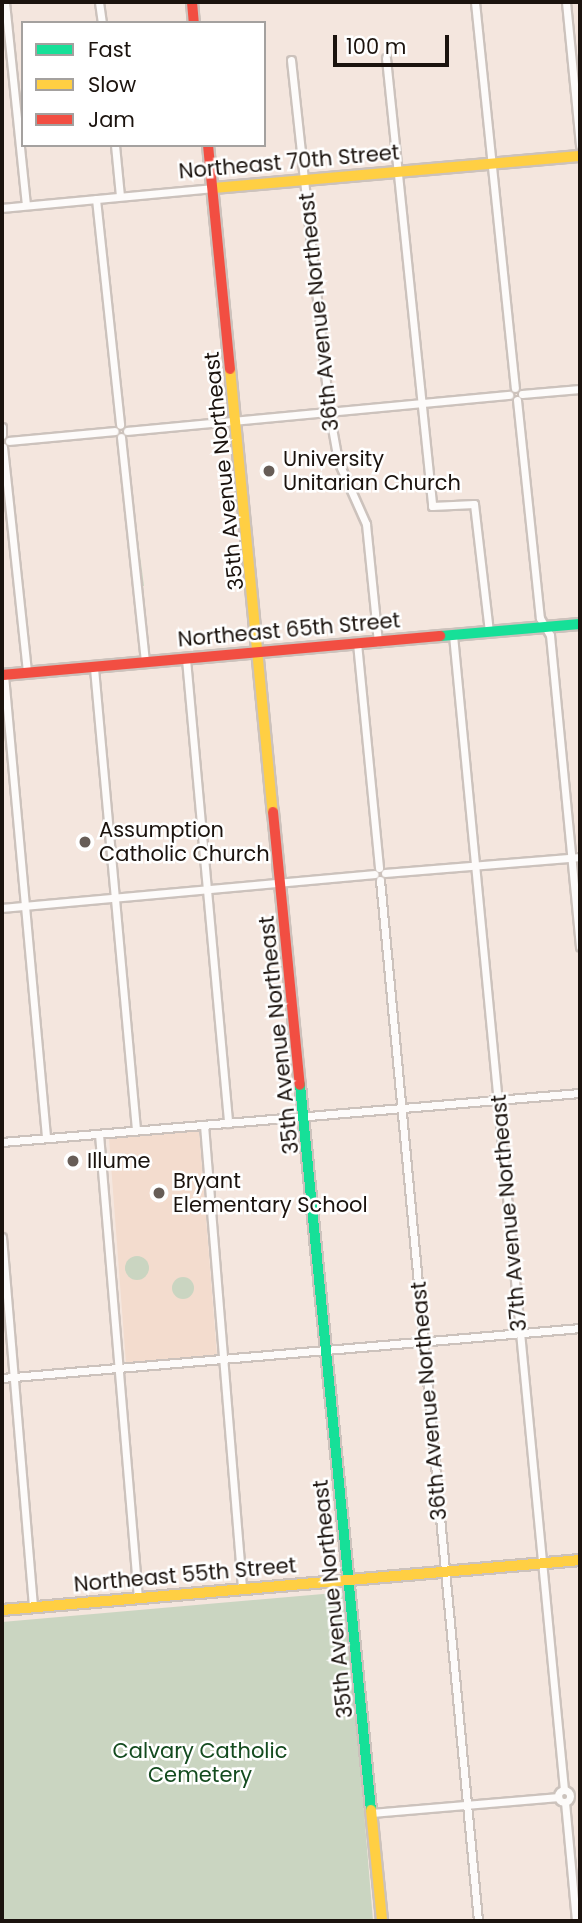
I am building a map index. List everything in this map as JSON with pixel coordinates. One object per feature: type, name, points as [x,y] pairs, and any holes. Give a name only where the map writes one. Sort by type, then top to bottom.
[{"type":"main road","points":[[192,2],[194,21]]},
{"type":"main road","name":"35th Avenue Northeast","points":[[208,147],[262,652],[382,1921]]},
{"type":"main road","name":"Northeast 70th Street","points":[[213,188],[580,156]]},
{"type":"main road","name":"Northeast 65th Street","points":[[3,675],[580,624]]},
{"type":"main road","name":"Northeast 55th Street","points":[[2,1610],[580,1560]]},
{"type":"street","points":[[5,2],[26,205]]},
{"type":"street","points":[[99,2],[102,21]]},
{"type":"street","points":[[475,2],[519,397],[540,618],[546,627],[580,947]]},
{"type":"street","points":[[566,2],[580,145]]},
{"type":"street","points":[[386,58],[432,506],[474,504],[489,632]]},
{"type":"street","name":"36th Avenue Northeast","points":[[291,60],[329,411],[338,461],[363,513],[378,642]]},
{"type":"street","points":[[115,147],[120,197]]},
{"type":"street","name":"Northeast 70th Street","points":[[2,208],[213,188]]},
{"type":"street","points":[[96,199],[145,663]]},
{"type":"street","points":[[509,395],[516,388]]},
{"type":"street","points":[[4,441],[509,395],[519,397],[580,389]]},
{"type":"street","points":[[2,427],[27,673]]},
{"type":"street","name":"37th Avenue Northeast","points":[[453,635],[576,1921]]},
{"type":"street","name":"36th Avenue Northeast","points":[[357,643],[478,1921]]},
{"type":"street","points":[[186,659],[228,1123]]},
{"type":"street","points":[[94,667],[136,1130]]},
{"type":"street","points":[[3,675],[46,1138]]},
{"type":"street","points":[[2,908],[283,881],[580,857]]},
{"type":"street","points":[[2,1142],[580,1093]]},
{"type":"street","points":[[204,1125],[243,1589]]},
{"type":"street","points":[[99,1134],[138,1598]]},
{"type":"street","points":[[2,1237],[33,1607]]},
{"type":"street","points":[[2,1378],[580,1328]]},
{"type":"street","points":[[372,1813],[580,1795]]},
{"type":"shaded area","name":"Bryant Elementary School","points":[[199,1129],[217,1356],[126,1363],[109,1138]]},
{"type":"green space","points":[[125,441],[144,586],[141,586]]},
{"type":"green space","points":[[137,1256],[145,1260],[149,1268],[145,1276],[137,1280],[129,1276],[125,1268],[129,1260]]},
{"type":"green space","points":[[179,1277],[187,1277],[194,1284],[194,1292],[187,1299],[179,1299],[172,1292],[172,1284]]},
{"type":"green space","name":"Calvary Catholic Cemetery","points":[[346,1592],[373,1921],[2,1921],[2,1622]]},
{"type":"traffic: fast","points":[[440,636],[580,624]]},
{"type":"traffic: fast","points":[[300,1085],[371,1810]]},
{"type":"traffic: slow","points":[[213,188],[580,156]]},
{"type":"traffic: slow","points":[[230,369],[273,812]]},
{"type":"traffic: slow","points":[[2,1610],[580,1560]]},
{"type":"traffic: slow","points":[[371,1810],[382,1921]]},
{"type":"traffic: jam","points":[[192,2],[194,21]]},
{"type":"traffic: jam","points":[[208,147],[230,369]]},
{"type":"traffic: jam","points":[[2,675],[440,636]]},
{"type":"traffic: jam","points":[[273,812],[300,1085]]},
{"type":"place","name":"University Unitarian Church","points":[[269,471]]},
{"type":"place","name":"Assumption Catholic Church","points":[[85,842]]},
{"type":"place","name":"Illume","points":[[73,1161]]},
{"type":"place","name":"Bryant Elementary School","points":[[159,1193]]}]
